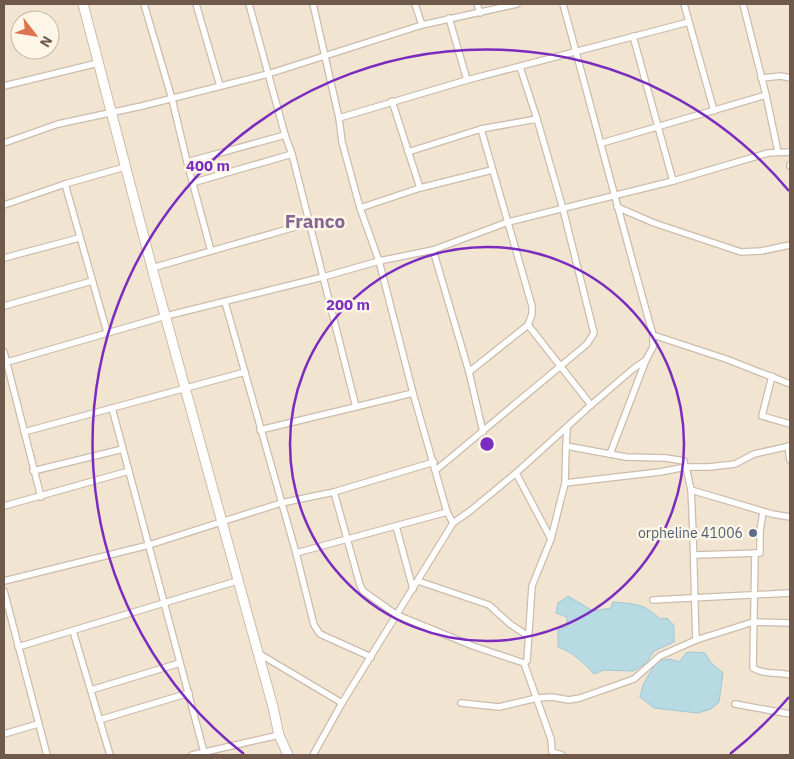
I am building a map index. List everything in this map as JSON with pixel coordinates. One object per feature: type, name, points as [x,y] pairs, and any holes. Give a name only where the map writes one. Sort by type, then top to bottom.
[{"type":"street","points":[[83,4],[110,112],[256,652],[273,707],[279,735],[288,755]]},
{"type":"street","points":[[144,4],[172,98],[211,252]]},
{"type":"street","points":[[196,4],[220,86]]},
{"type":"street","points":[[249,4],[292,154],[356,406]]},
{"type":"street","points":[[313,4],[340,118],[342,142],[360,208],[379,261],[412,393],[434,462],[447,512],[453,522]]},
{"type":"street","points":[[415,4],[422,25]]},
{"type":"street","points":[[477,4],[480,13]]},
{"type":"street","points":[[4,143],[58,124],[268,74],[422,25],[517,4]]},
{"type":"street","points":[[564,4],[614,196],[653,335],[653,347],[646,360],[610,454]]},
{"type":"street","points":[[684,4],[714,111]]},
{"type":"street","points":[[743,4],[778,152]]},
{"type":"street","points":[[449,18],[467,80]]},
{"type":"street","points":[[340,118],[467,80],[689,22]]},
{"type":"street","points":[[633,36],[673,181]]},
{"type":"street","points":[[4,86],[98,63]]},
{"type":"street","points":[[436,470],[560,368],[587,344],[594,333],[563,209],[520,67]]},
{"type":"street","points":[[761,78],[781,76],[790,78]]},
{"type":"street","points":[[602,144],[766,95]]},
{"type":"street","points":[[392,101],[420,188]]},
{"type":"street","points":[[408,152],[481,129],[537,119]]},
{"type":"street","points":[[469,372],[528,325],[532,314],[532,306],[481,129]]},
{"type":"street","points":[[187,162],[285,135]]},
{"type":"street","points":[[5,362],[166,316],[379,261],[433,250],[508,222],[673,181],[768,153],[790,152]]},
{"type":"street","points":[[192,182],[292,154]]},
{"type":"street","points":[[4,204],[125,167]]},
{"type":"street","points":[[360,208],[420,188],[492,170]]},
{"type":"street","points":[[65,184],[107,332]]},
{"type":"street","points":[[617,207],[654,223],[741,252],[761,251],[790,245]]},
{"type":"street","points":[[152,268],[309,223]]},
{"type":"street","points":[[4,258],[79,238]]},
{"type":"street","points":[[433,250],[469,372],[483,432]]},
{"type":"street","points":[[4,306],[92,281]]},
{"type":"street","points":[[225,302],[316,630],[320,634],[371,657]]},
{"type":"street","points":[[528,325],[591,405]]},
{"type":"street","points":[[653,335],[790,384]]},
{"type":"street","points":[[4,352],[5,362],[41,497]]},
{"type":"street","points":[[313,755],[342,703],[453,522],[470,511],[516,473],[591,405],[646,360]]},
{"type":"street","points":[[24,432],[245,372]]},
{"type":"street","points":[[772,376],[762,416],[790,424]]},
{"type":"street","points":[[260,430],[412,393]]},
{"type":"street","points":[[112,408],[204,752]]},
{"type":"street","points":[[524,663],[527,661],[532,586],[551,539],[565,484],[567,428]]},
{"type":"street","points":[[566,446],[610,454],[684,461],[691,490],[695,555],[694,598],[696,640]]},
{"type":"street","points":[[565,484],[685,467],[709,468],[736,464],[754,454],[789,446],[790,460]]},
{"type":"street","points":[[33,471],[123,449]]},
{"type":"street","points":[[4,581],[149,545],[281,503],[334,492],[434,462]]},
{"type":"street","points":[[4,506],[129,471]]},
{"type":"street","points":[[516,473],[551,539]]},
{"type":"street","points":[[691,490],[763,512],[790,517]]},
{"type":"street","points":[[334,492],[363,591],[397,615],[473,646],[524,663]]},
{"type":"street","points":[[296,553],[447,512]]},
{"type":"street","points":[[695,555],[760,553],[760,531],[763,512]]},
{"type":"street","points":[[396,526],[413,589]]},
{"type":"street","points":[[756,553],[753,668],[761,673],[779,673],[790,676]]},
{"type":"street","points":[[18,647],[237,581]]},
{"type":"street","points":[[418,581],[489,605],[510,624],[528,636]]},
{"type":"street","points":[[4,591],[47,755]]},
{"type":"street","points":[[653,600],[790,593]]},
{"type":"street","points":[[461,703],[499,706],[537,698],[552,697],[569,700],[580,698],[634,679],[660,656],[696,640],[753,622],[790,622]]},
{"type":"street","points":[[73,631],[110,755]]},
{"type":"street","points":[[256,652],[342,703]]},
{"type":"street","points":[[91,690],[180,663]]},
{"type":"street","points":[[524,663],[550,739],[552,754],[562,755]]},
{"type":"street","points":[[99,720],[189,693]]},
{"type":"street","points":[[735,704],[790,714]]},
{"type":"street","points":[[4,734],[38,724]]},
{"type":"street","points":[[192,755],[279,735]]},
{"type":"shaded area","points":[[4,4],[790,4],[790,755],[4,755]]},
{"type":"water","points":[[568,596],[593,611],[611,608],[613,602],[644,607],[660,619],[667,618],[674,626],[674,642],[654,651],[647,662],[634,671],[604,670],[594,674],[578,658],[558,647],[558,628],[567,627],[567,617],[556,613],[558,603]]},
{"type":"water","points":[[686,653],[705,653],[711,663],[723,673],[719,702],[711,709],[698,713],[654,708],[640,697],[643,685],[657,661],[670,659],[679,662]]},
{"type":"place","name":"orpheline 41006","points":[[753,533]]},
{"type":"district","name":"Franco","points":[[315,221]]}]
